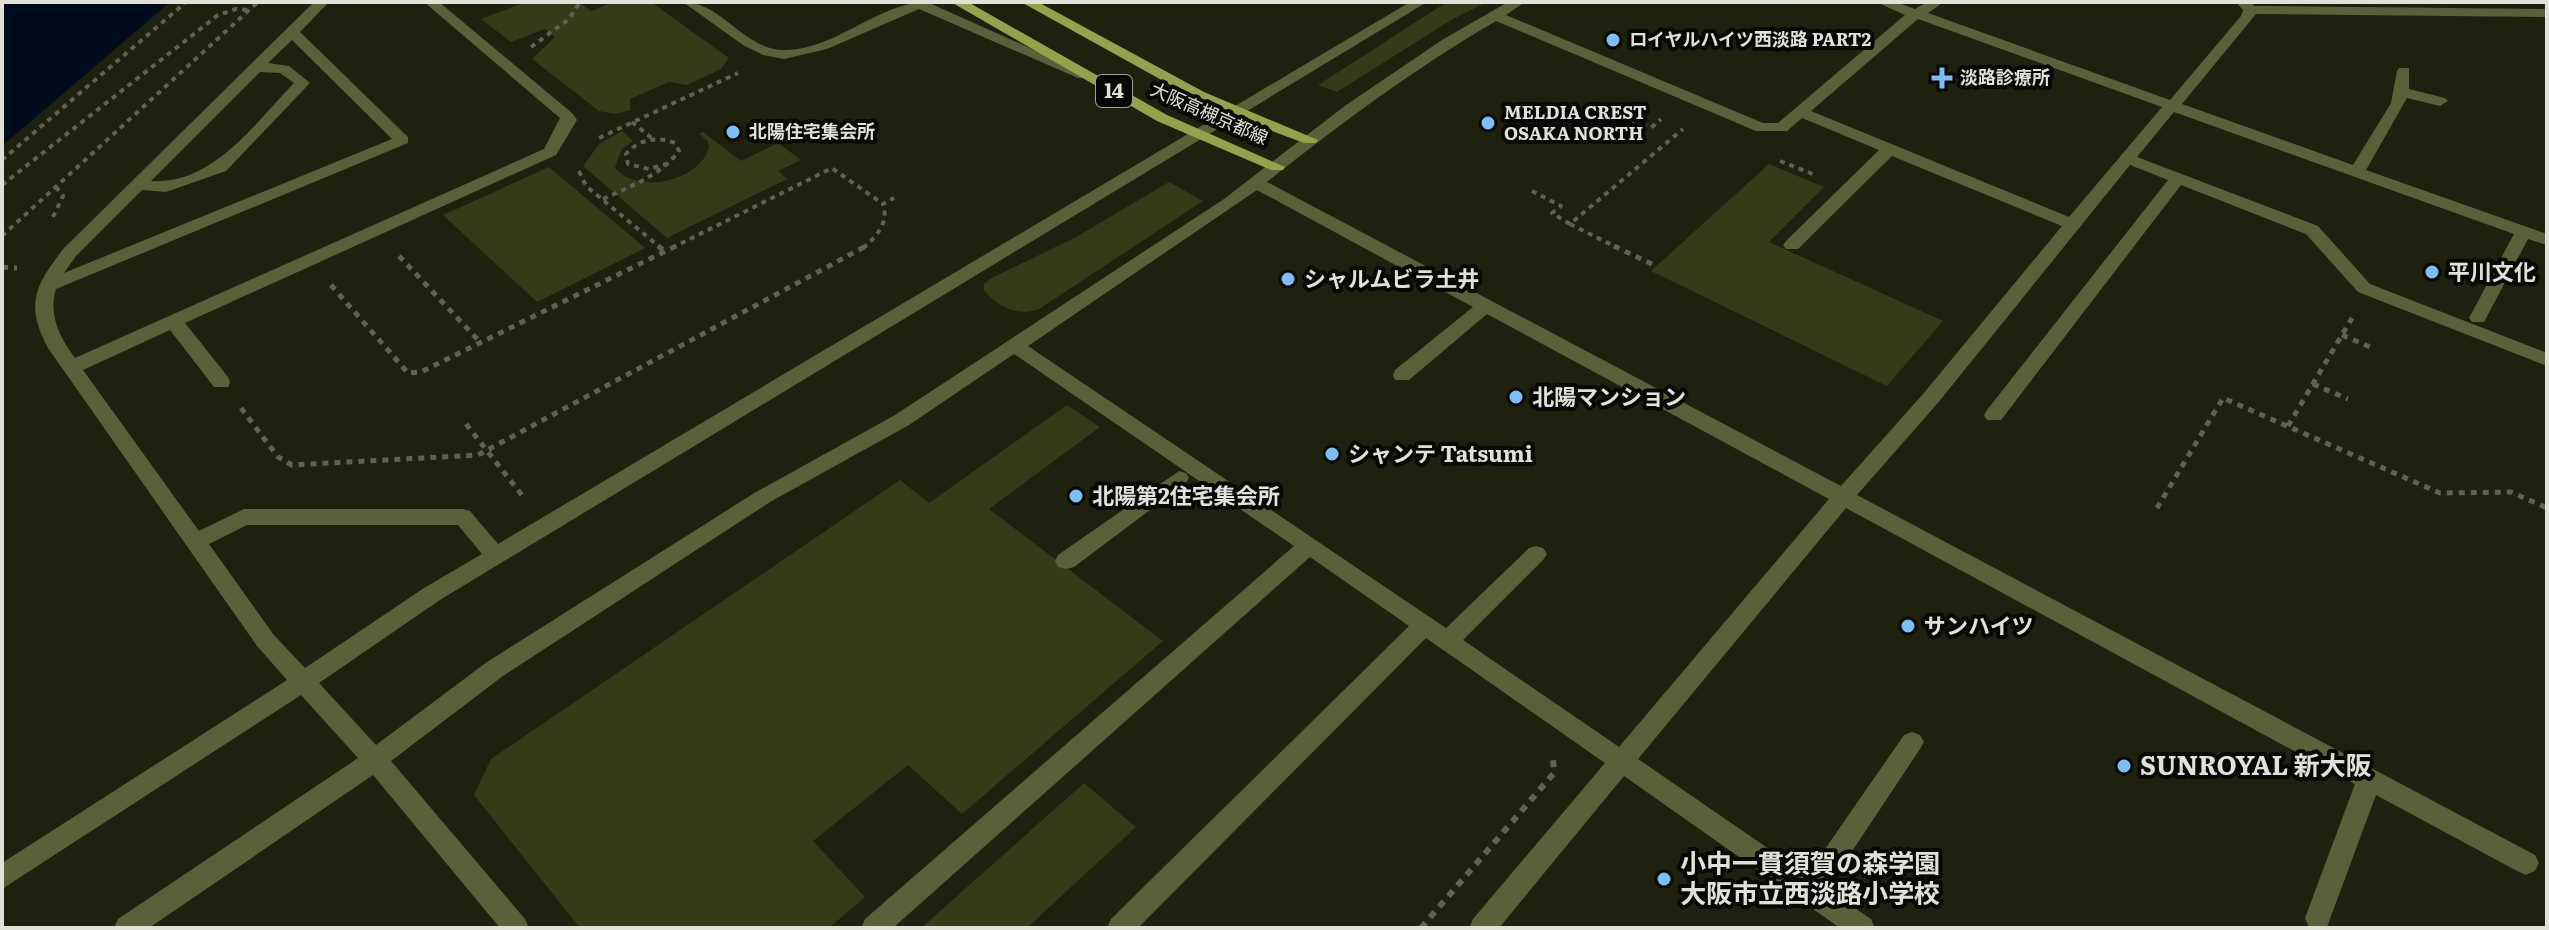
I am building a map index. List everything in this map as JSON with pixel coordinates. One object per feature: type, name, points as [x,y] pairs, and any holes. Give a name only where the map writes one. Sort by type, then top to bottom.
[{"type":"main road","name":"大阪高槻京都線","points":[[958,2],[1094,80],[1199,135],[1277,167]]},
{"type":"main road","name":"大阪高槻京都線","points":[[1028,2],[1237,113],[1310,140]]},
{"type":"street","points":[[322,2],[70,252],[45,287],[43,302],[48,329],[265,640],[416,805],[516,928]]},
{"type":"street","points":[[72,367],[542,156],[555,146],[569,120],[567,116],[431,2]]},
{"type":"street","points":[[690,2],[757,46],[780,55],[807,51],[917,3],[1094,80]]},
{"type":"street","points":[[2,877],[303,682],[432,594],[1420,2]]},
{"type":"street","points":[[127,928],[375,760],[495,669],[763,497],[902,420],[1256,183],[1363,100],[1518,2]]},
{"type":"street","points":[[1883,2],[2547,240]]},
{"type":"street","points":[[1495,15],[1761,128],[1782,128],[1903,22],[1937,2]]},
{"type":"street","points":[[2517,2],[2547,28]]},
{"type":"street","points":[[1482,928],[1844,496],[1930,399],[2071,224],[2172,106],[2247,6],[2547,13]]},
{"type":"street","points":[[45,287],[402,140],[293,33]]},
{"type":"street","points":[[137,185],[166,187],[220,168],[303,83],[284,69],[259,67]]},
{"type":"street","points":[[2357,171],[2399,103],[2404,71]]},
{"type":"street","points":[[2402,92],[2440,101]]},
{"type":"street","points":[[1800,112],[2071,224]]},
{"type":"street","points":[[1792,245],[1890,149]]},
{"type":"street","points":[[2126,158],[2312,230],[2364,288],[2547,360]]},
{"type":"street","points":[[1994,415],[2178,178]]},
{"type":"street","points":[[1256,183],[2526,863]]},
{"type":"street","points":[[2478,318],[2524,231]]},
{"type":"street","points":[[1402,375],[1487,305]]},
{"type":"street","points":[[173,321],[221,382]]},
{"type":"street","points":[[1015,346],[1309,545],[1862,928]]},
{"type":"street","points":[[1066,561],[1179,478]]},
{"type":"street","points":[[197,541],[244,517],[463,517],[496,556]]},
{"type":"street","points":[[874,928],[1309,545]]},
{"type":"street","points":[[1448,641],[1536,554]]},
{"type":"street","points":[[1120,928],[1424,625]]},
{"type":"street","points":[[1810,892],[1912,742]]},
{"type":"street","points":[[2318,918],[2369,780]]},
{"type":"path","points":[[2,160],[186,2]]},
{"type":"path","points":[[2,236],[258,2],[269,3]]},
{"type":"path","points":[[507,65],[569,19],[580,2]]},
{"type":"path","points":[[231,4],[236,9]]},
{"type":"path","points":[[2,185],[218,15],[236,9],[249,10]]},
{"type":"path","points":[[593,142],[780,55]]},
{"type":"path","points":[[632,122],[654,139]]},
{"type":"path","points":[[1570,224],[1690,123]]},
{"type":"path","points":[[603,199],[653,175],[677,155],[678,146],[670,140],[654,139],[630,149],[626,159],[634,167],[666,164]]},
{"type":"path","points":[[578,167],[586,186],[665,251]]},
{"type":"path","points":[[221,382],[278,457],[292,465],[461,458],[490,450],[865,247],[882,225],[886,209],[832,168],[421,372],[408,373],[309,260]]},
{"type":"path","points":[[1532,191],[1561,206],[1552,213],[1570,224],[1656,266]]},
{"type":"path","points":[[883,204],[894,198]]},
{"type":"path","points":[[375,231],[480,342]]},
{"type":"path","points":[[2,267],[21,268]]},
{"type":"path","points":[[2288,426],[2356,311]]},
{"type":"path","points":[[2342,335],[2375,349]]},
{"type":"path","points":[[421,372],[429,380]]},
{"type":"path","points":[[2313,384],[2348,399]]},
{"type":"path","points":[[2157,508],[2223,398],[2440,493],[2511,492],[2547,508]]},
{"type":"path","points":[[466,424],[490,450],[525,500]]},
{"type":"path","points":[[1421,928],[1554,773],[1553,755],[1545,746]]},
{"type":"green space","points":[[526,2],[579,2],[591,11],[613,2],[651,2],[729,58],[721,69],[687,85],[669,82],[630,99],[630,110],[615,114],[599,111],[532,59],[555,37],[545,29],[511,42],[481,19]]},
{"type":"green space","points":[[1447,2],[1487,2],[1451,20],[1337,92],[1318,85]]},
{"type":"green space","points":[[622,131],[633,141],[622,149],[615,167],[624,176],[637,181],[666,181],[694,169],[709,147],[707,140],[699,134],[703,132],[741,161],[778,143],[801,160],[778,171],[787,179],[667,238],[583,166],[600,143]]},
{"type":"green space","points":[[1769,164],[1824,187],[1769,242],[1943,321],[1887,386],[1651,271]]},
{"type":"green space","points":[[549,167],[645,248],[537,302],[443,215]]},
{"type":"green space","points":[[1169,182],[1203,201],[1039,309],[1023,312],[1008,309],[984,290],[984,284],[990,279],[1076,237]]},
{"type":"green space","points":[[1067,405],[1100,427],[989,509],[1163,641],[962,814],[908,765],[813,841],[865,897],[829,928],[580,928],[474,795],[491,759],[900,480],[929,503]]},
{"type":"green space","points":[[1084,783],[1136,827],[1027,928],[921,928]]},
{"type":"water","points":[[2,2],[170,2],[2,146]]},
{"type":"place","name":"ロイヤルハイツ西淡路 PART2","points":[[1613,40]]},
{"type":"place","name":"淡路診療所","points":[[1942,78]]},
{"type":"place","name":"MELDIA CREST OSAKA NORTH","points":[[1488,123]]},
{"type":"place","name":"北陽住宅集会所","points":[[733,132]]},
{"type":"place","name":"平川文化","points":[[2432,272]]},
{"type":"place","name":"シャルムビラ土井","points":[[1288,279]]},
{"type":"place","name":"北陽マンション","points":[[1516,397]]},
{"type":"place","name":"シャンテ Tatsumi","points":[[1332,454]]},
{"type":"place","name":"北陽第2住宅集会所","points":[[1076,496]]},
{"type":"place","name":"サンハイツ","points":[[1908,626]]},
{"type":"place","name":"SUNROYAL 新大阪","points":[[2124,766]]},
{"type":"place","name":"小中一貫須賀の森学園 大阪市立西淡路小学校","points":[[1664,879]]}]
